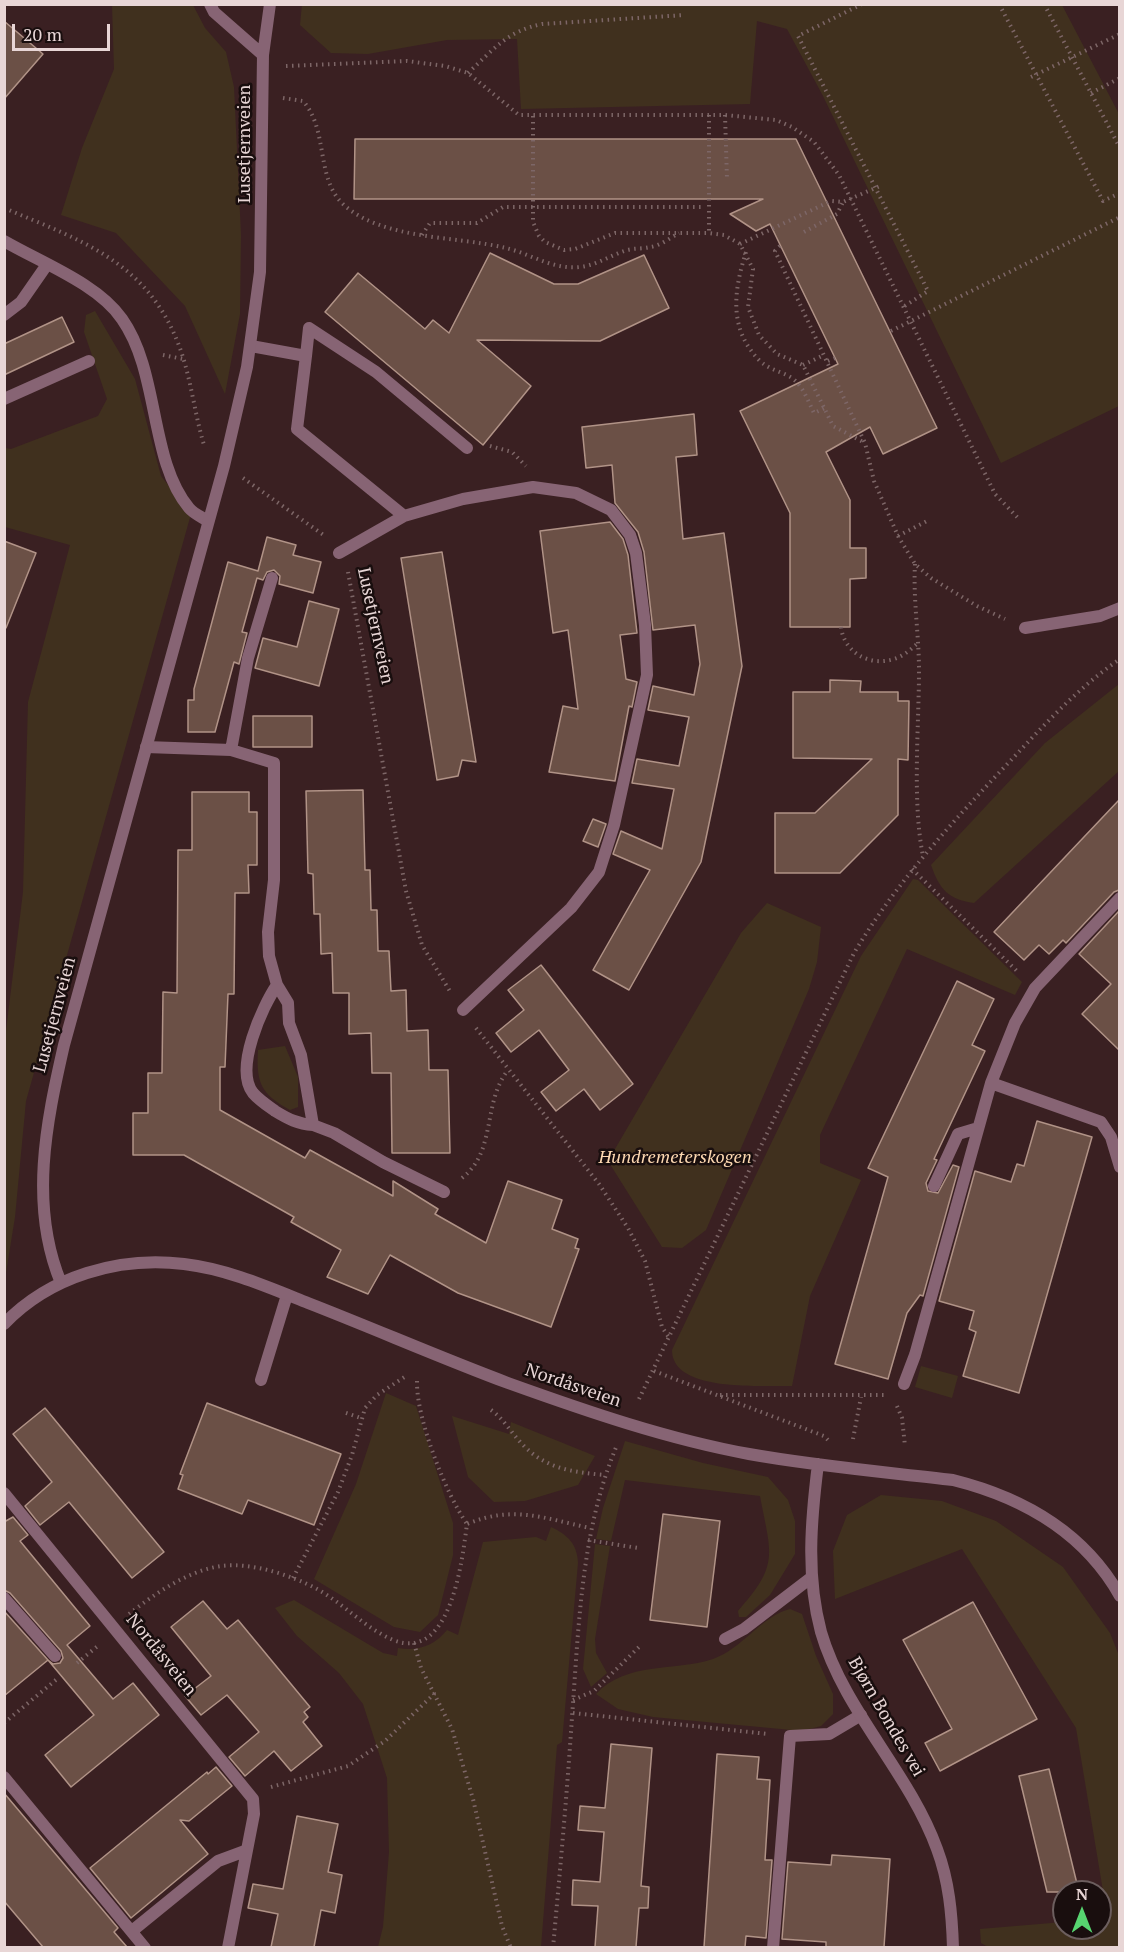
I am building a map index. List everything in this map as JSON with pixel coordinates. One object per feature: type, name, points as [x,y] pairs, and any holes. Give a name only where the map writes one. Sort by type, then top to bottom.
[{"type":"street","points":[[210,4],[214,12],[263,55]]},
{"type":"street","name":"Lusetjernveien","points":[[61,1283],[53,1263],[45,1224],[46,1133],[64,1045],[232,435],[251,346],[262,242],[263,55],[270,4]]},
{"type":"street","points":[[4,241],[45,266],[90,287],[123,319],[136,347],[147,380],[173,479],[190,510],[208,521]]},
{"type":"street","points":[[4,315],[21,302],[45,266]]},
{"type":"street","points":[[404,516],[297,429],[309,328],[376,372],[467,448]]},
{"type":"street","points":[[251,346],[306,356]]},
{"type":"street","points":[[4,399],[89,361]]},
{"type":"street","name":"Lusetjernveien","points":[[339,553],[404,516],[463,499],[533,487],[563,489],[600,503],[621,521],[630,535],[640,581],[647,675],[614,825],[600,872],[571,908],[464,1010]]},
{"type":"street","points":[[231,750],[248,657],[272,578]]},
{"type":"street","points":[[1025,628],[1100,616],[1119,608]]},
{"type":"street","points":[[146,747],[231,750],[274,763],[274,880],[268,932],[269,956],[277,985],[288,1003],[289,1023],[301,1055],[313,1125]]},
{"type":"street","points":[[904,1384],[921,1333],[991,1083],[1016,1023],[1035,988],[1119,898]]},
{"type":"street","points":[[277,985],[266,1001],[250,1043],[249,1077],[252,1092],[282,1115],[297,1123],[313,1125],[334,1133],[383,1162],[444,1191]]},
{"type":"street","points":[[991,1083],[1101,1122],[1111,1137],[1119,1167]]},
{"type":"street","points":[[934,1186],[958,1134],[978,1128]]},
{"type":"street","name":"Nordåsveien","points":[[4,1323],[29,1301],[61,1283],[106,1268],[154,1262],[210,1269],[287,1295],[497,1378],[600,1414],[706,1444],[746,1454],[953,1480],[984,1488],[1022,1503],[1076,1540],[1119,1596]]},
{"type":"street","points":[[261,1380],[287,1295]]},
{"type":"street","name":"Bjørn Bondes vei","points":[[818,1464],[811,1525],[812,1577],[818,1616],[826,1646],[834,1667],[907,1789],[936,1846],[949,1893],[953,1947]]},
{"type":"street","name":"Nordåsveien","points":[[4,1493],[250,1795]]},
{"type":"street","points":[[725,1639],[744,1629],[812,1577]]},
{"type":"street","points":[[4,1598],[55,1656]]},
{"type":"street","points":[[773,1947],[790,1736],[829,1734],[861,1715]]},
{"type":"street","points":[[4,1777],[145,1947]]},
{"type":"street","points":[[228,1947],[245,1851],[255,1814],[255,1803],[250,1795]]},
{"type":"street","points":[[132,1931],[218,1861],[245,1851]]},
{"type":"path","points":[[862,4],[798,36],[878,187],[928,291],[903,307]]},
{"type":"path","points":[[999,4],[1033,76],[1103,201],[1119,193]]},
{"type":"path","points":[[1044,4],[1119,148]]},
{"type":"path","points":[[468,73],[509,34],[523,27],[685,15]]},
{"type":"path","points":[[1033,76],[1119,34]]},
{"type":"path","points":[[286,66],[424,62],[468,73],[519,115],[725,115],[776,120],[804,134],[829,158],[995,494],[1018,518]]},
{"type":"path","points":[[1091,93],[1119,78]]},
{"type":"path","points":[[263,96],[303,101],[317,125],[332,190],[344,205],[375,223],[422,235],[483,242],[512,249],[551,265],[579,267],[629,249],[652,247],[679,233]]},
{"type":"path","points":[[709,115],[709,233]]},
{"type":"path","points":[[725,115],[727,179]]},
{"type":"path","points":[[533,116],[533,208],[535,228],[545,242],[564,250],[575,249],[615,233],[709,233],[724,235],[740,244],[753,269],[748,307],[753,326],[777,354],[803,365],[833,426],[865,443]]},
{"type":"path","points":[[740,244],[831,201],[843,202],[878,187]]},
{"type":"path","points":[[804,232],[837,214],[843,202]]},
{"type":"path","points":[[422,235],[430,223],[477,223],[503,207],[702,207]]},
{"type":"path","points":[[891,331],[1119,217]]},
{"type":"path","points":[[780,246],[775,251],[865,443],[874,481],[898,536],[915,564],[931,578],[977,606],[1025,628]]},
{"type":"path","points":[[746,252],[735,290],[736,318],[741,333],[759,360],[795,381],[814,413],[825,408]]},
{"type":"path","points":[[803,365],[824,355]]},
{"type":"path","points":[[828,361],[835,358]]},
{"type":"path","points":[[467,448],[490,446],[512,452],[526,467],[533,487]]},
{"type":"path","points":[[238,475],[314,527],[339,553]]},
{"type":"path","points":[[898,536],[927,521]]},
{"type":"path","name":"Lusetjernveien","points":[[339,553],[353,593],[411,911],[430,961],[508,1070],[599,1185],[640,1250],[649,1272],[663,1330],[670,1339]]},
{"type":"path","points":[[915,564],[914,592],[919,642],[919,808],[923,856]]},
{"type":"path","points":[[841,627],[847,647],[855,654],[873,660],[897,659],[919,642]]},
{"type":"path","points":[[639,1399],[670,1339],[854,953],[879,912],[923,856],[1047,723],[1081,689],[1119,659]]},
{"type":"path","points":[[912,869],[1011,964]]},
{"type":"path","points":[[444,1191],[473,1168],[483,1154],[497,1087],[508,1070]]},
{"type":"path","points":[[654,1371],[824,1436],[832,1444],[836,1467]]},
{"type":"path","points":[[292,1578],[338,1492],[352,1455],[365,1408],[377,1395],[406,1376]]},
{"type":"path","points":[[114,1626],[165,1588],[203,1571],[222,1566],[246,1567],[292,1578],[318,1590],[377,1632],[402,1643],[414,1643],[430,1636],[445,1619],[464,1549],[467,1524],[456,1508],[441,1475],[420,1404],[417,1381]]},
{"type":"path","points":[[716,1395],[861,1397],[892,1394],[904,1384]]},
{"type":"path","points":[[892,1394],[902,1418],[905,1446]]},
{"type":"path","points":[[852,1439],[861,1397]]},
{"type":"path","points":[[491,1410],[504,1419],[522,1444],[547,1464],[578,1474],[604,1475]]},
{"type":"path","points":[[346,1413],[361,1418]]},
{"type":"path","points":[[554,1947],[588,1540],[604,1475],[617,1445]]},
{"type":"path","points":[[467,1524],[485,1517],[521,1513],[590,1528]]},
{"type":"path","points":[[588,1540],[638,1548]]},
{"type":"path","points":[[414,1643],[421,1668],[452,1729],[473,1799],[502,1926],[511,1947]]},
{"type":"path","points":[[573,1700],[594,1691],[640,1646]]},
{"type":"path","points":[[250,1795],[348,1766],[385,1741],[435,1693]]},
{"type":"path","points":[[573,1713],[790,1736]]},
{"type":"green space","points":[[302,4],[1062,5],[1119,114],[1119,406],[1001,463],[823,96],[787,29],[757,21],[750,104],[521,109],[517,39],[447,40],[368,54],[331,53],[300,25]]},
{"type":"green space","points":[[112,5],[193,5],[205,28],[226,52],[234,87],[241,235],[240,314],[225,394],[185,306],[116,233],[61,215],[82,148],[114,69]]},
{"type":"green space","points":[[95,311],[135,379],[161,476],[191,514],[26,1101],[15,1217],[5,1279],[4,1047],[23,892],[28,702],[70,545],[5,527],[5,448],[11,449],[98,416],[107,399],[84,332],[86,315]]},
{"type":"green space","points":[[1119,684],[1119,771],[974,903],[958,899],[946,892],[931,865],[1045,743]]},
{"type":"green space","points":[[913,879],[918,880],[1022,982],[1015,995],[907,949],[820,1135],[820,1163],[861,1180],[810,1296],[792,1386],[721,1384],[687,1374],[676,1364],[672,1350],[861,956]]},
{"type":"green space","name":"Hundremeterskogen","points":[[767,903],[821,927],[817,962],[809,989],[706,1230],[682,1248],[662,1247],[608,1161],[741,933]]},
{"type":"green space","points":[[285,1046],[298,1077],[298,1107],[290,1110],[272,1099],[267,1093],[262,1086],[258,1071],[258,1050]]},
{"type":"green space","points":[[921,1366],[958,1376],[952,1398],[915,1387]]},
{"type":"green space","points":[[386,1393],[416,1406],[453,1523],[453,1555],[438,1615],[420,1632],[394,1627],[314,1579],[356,1484]]},
{"type":"green space","points":[[452,1416],[509,1434],[511,1422],[595,1456],[578,1485],[525,1501],[494,1502],[468,1477]]},
{"type":"green space","points":[[625,1441],[703,1463],[768,1477],[788,1500],[795,1521],[795,1554],[770,1595],[746,1617],[739,1617],[738,1611],[761,1582],[769,1558],[760,1496],[625,1480],[611,1541],[596,1539],[603,1508]]},
{"type":"green space","points":[[881,1495],[942,1501],[996,1521],[1063,1567],[1110,1633],[1120,1658],[1119,1947],[990,1948],[981,1943],[980,1929],[1052,1923],[1052,1940],[1112,1940],[1112,1880],[1101,1880],[1076,1728],[962,1549],[835,1599],[833,1551],[847,1515]]},
{"type":"green space","points":[[551,1527],[562,1533],[574,1545],[578,1563],[562,1742],[557,1745],[541,1947],[378,1947],[383,1927],[389,1852],[387,1778],[363,1704],[339,1673],[297,1636],[275,1608],[294,1600],[383,1653],[397,1656],[398,1648],[412,1649],[425,1646],[437,1640],[447,1630],[458,1635],[483,1542],[536,1537],[546,1541]]},
{"type":"green space","points":[[595,1544],[610,1546],[595,1639],[596,1653],[607,1673],[591,1687],[583,1669]]},
{"type":"green space","points":[[790,1609],[802,1614],[816,1656],[833,1694],[833,1714],[821,1726],[802,1731],[653,1717],[618,1709],[596,1694],[622,1676],[713,1659],[733,1648],[780,1612]]},
{"type":"building","points":[[4,21],[43,54],[4,99]]},
{"type":"building","points":[[355,139],[796,139],[937,428],[883,454],[870,427],[826,452],[850,500],[850,548],[866,548],[866,578],[850,579],[850,627],[790,627],[790,513],[740,411],[838,364],[770,224],[756,231],[730,214],[763,199],[354,199]]},
{"type":"building","points":[[490,253],[554,284],[578,284],[644,255],[669,308],[600,341],[477,340],[531,386],[483,445],[325,312],[358,273],[425,329],[433,320],[449,333]]},
{"type":"building","points":[[62,317],[74,342],[4,375],[4,344]]},
{"type":"building","points":[[694,414],[697,455],[676,457],[683,539],[724,533],[742,666],[701,862],[629,990],[593,970],[650,870],[613,854],[621,831],[662,849],[674,789],[632,783],[637,759],[679,766],[689,717],[648,710],[653,686],[694,695],[700,664],[695,625],[653,630],[644,552],[638,532],[615,503],[612,465],[586,468],[582,427]]},
{"type":"building","points":[[610,522],[623,539],[628,555],[637,633],[620,635],[626,679],[637,682],[632,707],[629,706],[615,781],[549,772],[563,706],[578,709],[568,630],[553,633],[540,531]]},
{"type":"building","points":[[267,537],[296,545],[293,555],[321,562],[313,593],[279,584],[280,576],[274,570],[267,572],[263,580],[257,578],[242,632],[247,633],[239,664],[234,662],[215,732],[188,732],[188,700],[194,700],[194,689],[228,562],[258,571]]},
{"type":"building","points":[[4,541],[36,553],[6,628],[4,627]]},
{"type":"building","points":[[442,552],[476,762],[462,760],[458,776],[437,780],[401,558]]},
{"type":"building","points":[[309,601],[339,609],[319,686],[255,668],[263,638],[297,647]]},
{"type":"building","points":[[830,680],[861,681],[860,692],[898,692],[898,701],[909,701],[908,760],[898,759],[898,815],[840,873],[775,873],[775,813],[815,813],[872,759],[793,758],[793,692],[830,692]]},
{"type":"building","points":[[253,716],[312,716],[312,747],[253,747]]},
{"type":"building","points":[[363,790],[365,870],[370,870],[371,910],[377,910],[378,951],[389,951],[391,991],[406,990],[407,1031],[428,1030],[429,1070],[448,1070],[450,1153],[392,1153],[391,1073],[372,1073],[371,1033],[349,1034],[349,993],[333,993],[332,953],[321,954],[320,914],[314,914],[313,874],[308,873],[306,791]]},
{"type":"building","points":[[192,792],[249,792],[249,812],[257,812],[257,865],[248,865],[249,893],[235,893],[234,994],[228,994],[225,1067],[220,1067],[220,1110],[305,1158],[310,1150],[393,1196],[393,1181],[438,1209],[435,1214],[486,1243],[508,1181],[562,1200],[552,1229],[578,1239],[575,1248],[579,1249],[551,1327],[458,1293],[390,1255],[368,1294],[327,1277],[341,1250],[291,1222],[294,1217],[184,1155],[133,1155],[133,1113],[148,1113],[148,1073],[162,1073],[163,992],[177,993],[178,850],[192,850]]},
{"type":"building","points":[[1119,800],[1119,890],[1114,892],[1066,943],[1063,940],[1049,954],[1039,945],[1024,960],[994,932]]},
{"type":"building","points":[[593,819],[606,824],[598,847],[583,841]]},
{"type":"building","points":[[1119,911],[1119,1050],[1082,1014],[1111,984],[1079,954]]},
{"type":"building","points":[[541,965],[633,1084],[600,1110],[584,1089],[556,1111],[541,1092],[569,1070],[539,1030],[511,1052],[496,1033],[524,1010],[508,990]]},
{"type":"building","points":[[957,981],[994,999],[972,1045],[985,1051],[934,1159],[937,1160],[926,1183],[928,1191],[938,1193],[953,1165],[959,1167],[923,1296],[920,1295],[907,1313],[888,1379],[835,1364],[888,1177],[868,1168]]},
{"type":"building","points":[[1037,1121],[1092,1137],[1019,1393],[963,1376],[976,1332],[969,1329],[974,1311],[939,1301],[975,1171],[1011,1182],[1017,1164],[1024,1166]]},
{"type":"building","points":[[207,1403],[341,1454],[314,1525],[248,1500],[242,1514],[178,1489],[183,1475],[180,1474]]},
{"type":"building","points":[[45,1408],[164,1552],[132,1578],[69,1502],[40,1525],[25,1506],[52,1482],[13,1434]]},
{"type":"building","points":[[663,1514],[720,1521],[707,1627],[650,1620]]},
{"type":"building","points":[[13,1517],[28,1535],[20,1541],[90,1626],[67,1645],[113,1699],[133,1683],[159,1715],[71,1787],[45,1755],[94,1715],[48,1660],[53,1664],[60,1663],[63,1658],[61,1651],[10,1593],[4,1590],[4,1522]]},
{"type":"building","points":[[203,1601],[227,1629],[238,1620],[310,1707],[304,1712],[308,1717],[303,1722],[322,1746],[291,1771],[274,1751],[245,1776],[229,1757],[259,1732],[227,1695],[201,1715],[185,1696],[211,1676],[171,1627]]},
{"type":"building","points":[[973,1602],[1037,1719],[940,1771],[925,1743],[952,1729],[903,1640]]},
{"type":"building","points":[[4,1611],[48,1660],[4,1696]]},
{"type":"building","points":[[611,1744],[652,1748],[641,1886],[649,1887],[648,1908],[639,1908],[636,1947],[595,1947],[598,1906],[572,1905],[573,1880],[600,1882],[604,1832],[578,1830],[580,1806],[605,1808]]},
{"type":"building","points":[[717,1754],[759,1757],[757,1779],[770,1780],[765,1860],[772,1860],[766,1938],[746,1936],[745,1947],[704,1947]]},
{"type":"building","points":[[216,1767],[232,1786],[189,1821],[180,1820],[208,1854],[131,1918],[90,1868]]},
{"type":"building","points":[[1049,1769],[1076,1880],[1052,1880],[1052,1892],[1047,1892],[1019,1776]]},
{"type":"building","points":[[4,1793],[118,1928],[114,1932],[127,1947],[43,1947],[4,1901]]},
{"type":"building","points":[[297,1816],[338,1824],[328,1872],[342,1875],[335,1913],[321,1910],[314,1947],[271,1947],[278,1914],[248,1908],[253,1884],[283,1889]]},
{"type":"building","points":[[832,1855],[890,1859],[884,1947],[826,1947],[826,1942],[782,1939],[788,1862],[831,1865]]}]
